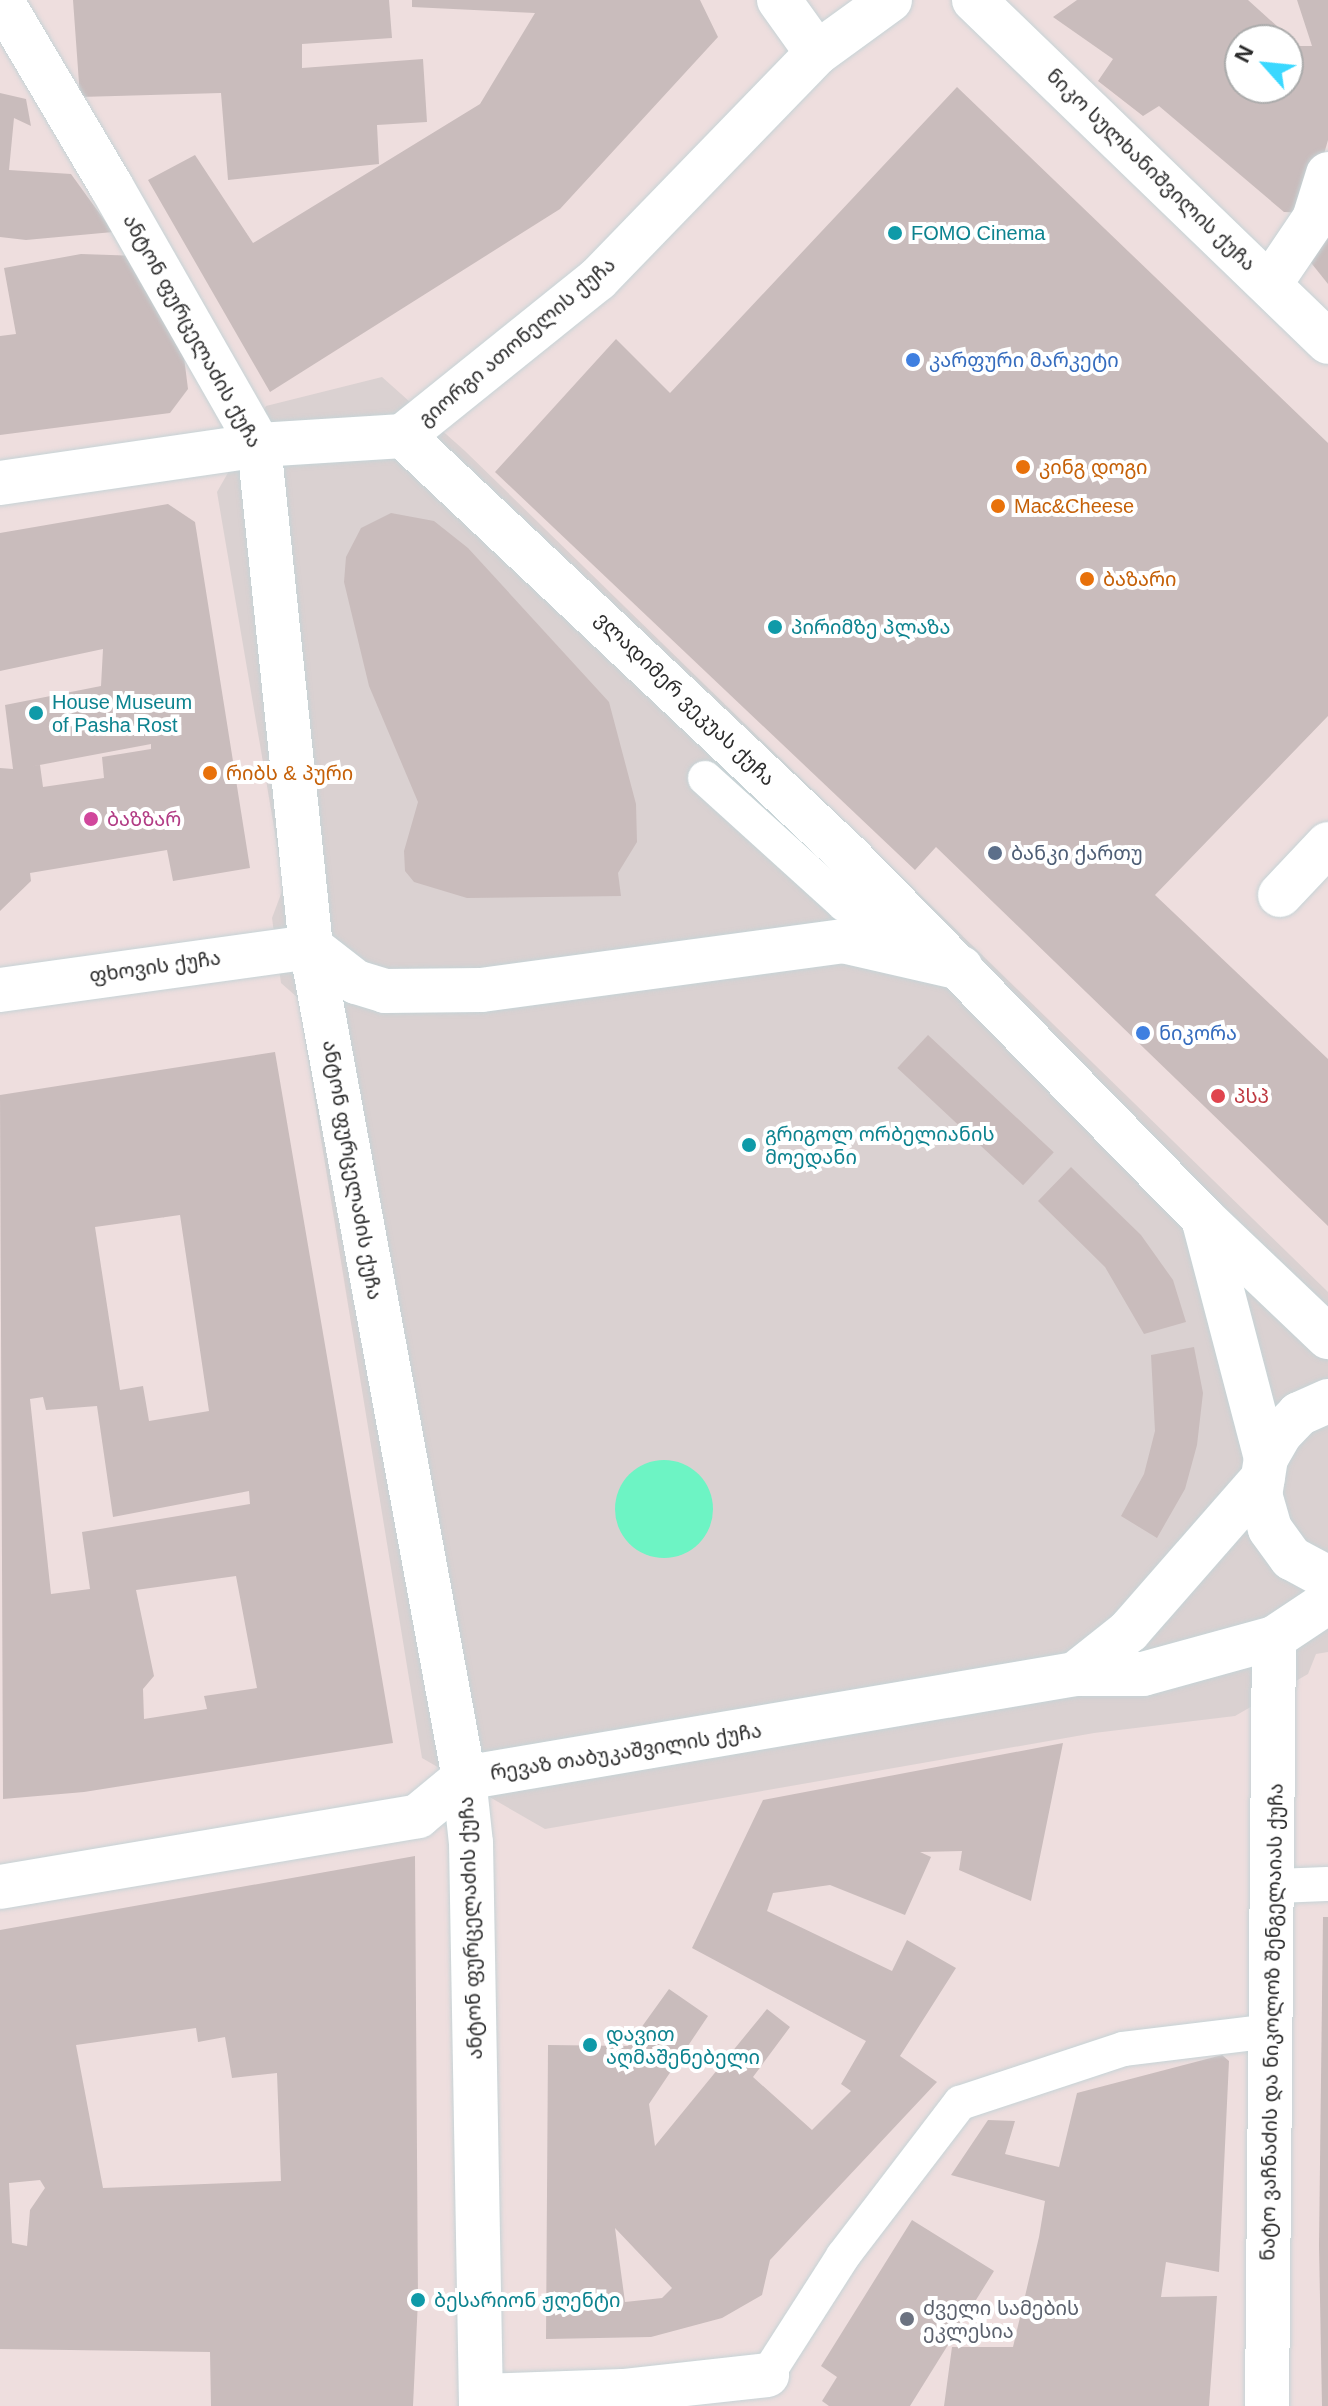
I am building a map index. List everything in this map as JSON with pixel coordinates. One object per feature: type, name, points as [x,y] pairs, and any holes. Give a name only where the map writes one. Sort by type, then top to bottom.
[{"type":"street","name":"ანტონ ფურცელაძის ქუჩა","points":[[1,0],[259,445],[311,947],[464,1778],[471,1843],[482,2401]]},
{"type":"street","points":[[779,0],[817,53]]},
{"type":"street","name":"გიორგი ათონელის ქუჩა","points":[[0,483],[259,445],[403,436],[598,279],[817,53],[890,0]]},
{"type":"street","name":"ნიკო სულხანიშვილის ქუჩა","points":[[974,0],[1328,342]]},
{"type":"street","points":[[1270,284],[1314,219],[1328,174]]},
{"type":"street","name":"ვლადიმერ ვეკუას ქუჩა","points":[[403,436],[486,510],[961,968],[1203,1218],[1328,1337]]},
{"type":"street","points":[[1280,895],[1328,844]]},
{"type":"street","points":[[311,947],[356,982],[385,991],[481,990],[843,941],[961,968]]},
{"type":"street","name":"ფხოვის ქუჩა","points":[[0,990],[311,947]]},
{"type":"street","name":"ვლადიმერ ვეკუას ქუჩა","points":[[1203,1218],[1265,1468]]},
{"type":"street","points":[[1328,1401],[1299,1414],[1265,1468],[1260,1494],[1270,1529],[1291,1558],[1328,1578]]},
{"type":"street","name":"რევაზ თაბუკაშვილის ქუჩა","points":[[1075,1674],[1129,1631],[1265,1468]]},
{"type":"street","name":"რევაზ თაბუკაშვილის ქუჩა","points":[[0,1887],[418,1816],[464,1778],[1075,1674],[1143,1674],[1274,1638],[1328,1602]]},
{"type":"street","name":"ნატო ვაჩნაძის და ნიკოლოზ შენგელაიას ქუჩა","points":[[1267,2406],[1275,1886],[1274,1638]]},
{"type":"street","points":[[482,2401],[623,2391],[767,2375]]},
{"type":"lane","points":[[705,778],[844,904],[961,968]]},
{"type":"lane","points":[[1275,1886],[1328,1884]]},
{"type":"lane","points":[[767,2375],[843,2256],[960,2103],[1123,2049],[1272,2031]]},
{"type":"shaded area","name":"გრიგოლ ორბელიანის მოედანი","points":[[382,377],[465,451],[1328,1292],[1328,1652],[1316,1654],[1308,1674],[1235,1716],[1094,1733],[545,1829],[422,1758],[298,998],[281,983],[272,918],[284,886],[217,492],[266,406]]},
{"type":"shaded area","points":[[664,1460],[683,1464],[698,1475],[709,1490],[713,1509],[709,1528],[698,1543],[683,1554],[664,1558],[645,1554],[630,1543],[619,1528],[615,1509],[619,1490],[630,1475],[645,1464]]},
{"type":"building","points":[[73,0],[389,0],[392,38],[302,44],[302,68],[423,59],[427,122],[377,125],[379,164],[228,180],[221,93],[80,97]]},
{"type":"building","points":[[412,0],[700,0],[718,37],[560,209],[270,392],[148,180],[195,155],[253,243],[480,104],[535,13],[412,7]]},
{"type":"building","points":[[1077,0],[1248,0],[1275,24],[1224,24],[1224,104],[1304,104],[1304,46],[1312,46],[1297,0],[1328,0],[1328,140],[1307,213],[1284,212],[1159,106],[1143,116],[1098,81],[1113,59],[1053,17]]},
{"type":"building","name":"ბაზარი","points":[[957,87],[1328,443],[1328,716],[1155,895],[1328,1059],[1328,1226],[936,847],[915,870],[495,472],[616,339],[670,393]]},
{"type":"building","points":[[0,93],[26,99],[31,126],[14,118],[9,170],[71,174],[113,232],[26,240],[0,237]]},
{"type":"building","points":[[1328,210],[1328,284],[1308,259]]},
{"type":"building","points":[[81,254],[140,256],[182,341],[188,389],[170,413],[0,435],[0,336],[16,334],[4,268]]},
{"type":"building","points":[[168,504],[195,522],[250,868],[173,881],[167,850],[30,873],[31,881],[0,911],[0,768],[13,769],[5,705],[101,686],[103,649],[0,671],[0,533]],"holes":[[[151,744],[151,749],[102,757],[104,778],[43,787],[40,765],[29,767]]]},
{"type":"building","points":[[391,513],[434,521],[468,548],[609,702],[636,804],[637,842],[618,873],[621,896],[467,898],[414,882],[405,871],[404,851],[418,802],[369,686],[344,582],[346,557],[361,528]]},
{"type":"building","points":[[928,1035],[1054,1152],[1023,1185],[897,1068]]},
{"type":"building","points":[[275,1052],[393,1743],[84,1792],[3,1799],[0,1095]],"holes":[[[180,1215],[209,1411],[149,1421],[143,1386],[120,1390],[95,1227]],[[43,1397],[46,1410],[97,1406],[113,1517],[249,1491],[250,1504],[82,1532],[90,1589],[51,1594],[30,1399]],[[236,1576],[257,1688],[204,1696],[207,1709],[144,1719],[143,1689],[154,1676],[136,1590]]]},
{"type":"building","points":[[1071,1167],[1141,1235],[1173,1280],[1186,1322],[1144,1334],[1105,1267],[1038,1201]]},
{"type":"building","points":[[1194,1347],[1203,1393],[1197,1445],[1185,1489],[1157,1538],[1121,1516],[1144,1474],[1155,1431],[1151,1355]]},
{"type":"building","points":[[1063,1743],[1031,1901],[959,1870],[962,1851],[920,1852],[931,1857],[905,1915],[830,1885],[773,1893],[767,1911],[892,1971],[907,1940],[956,1968],[900,2056],[937,2082],[770,2260],[762,2295],[722,2318],[651,2337],[546,2339],[548,2045],[628,2046],[669,1989],[708,2016],[649,2104],[655,2146],[767,2009],[790,2027],[753,2077],[812,2130],[851,2091],[841,2084],[866,2041],[692,1948],[763,1800]],"holes":[[[615,2228],[672,2288],[662,2298],[625,2302]]]},
{"type":"building","points":[[415,1856],[418,2300],[413,2406],[211,2406],[210,2352],[0,2349],[0,1930]],"holes":[[[196,2028],[198,2042],[225,2037],[232,2078],[277,2073],[281,2181],[103,2188],[76,2045]],[[40,2180],[45,2188],[30,2210],[27,2246],[12,2243],[9,2183]]]},
{"type":"building","points":[[1323,1917],[1328,1917],[1328,2406],[1322,2406],[1319,2245]]},
{"type":"building","points":[[1222,2055],[1229,2061],[1219,2272],[1166,2262],[1161,2297],[1217,2296],[1209,2406],[944,2406],[952,2347],[1013,2347],[1045,2201],[951,2175],[988,2120],[1015,2121],[1005,2154],[1059,2167],[1077,2093]]},
{"type":"building","name":"ძველი სამების ეკლესია","points":[[912,2220],[994,2271],[910,2406],[829,2406],[822,2401],[837,2377],[821,2366]]},
{"type":"place","name":"FOMO Cinema","points":[[895,233]]},
{"type":"place","name":"კარფური მარკეტი","points":[[913,360]]},
{"type":"place","name":"კინგ დოგი","points":[[1023,467]]},
{"type":"place","name":"Mac&Cheese","points":[[998,506]]},
{"type":"place","name":"ბაზარი","points":[[1087,579]]},
{"type":"place","name":"პირიმზე პლაზა","points":[[775,627]]},
{"type":"place","name":"House Museum of Pasha Rost","points":[[36,713]]},
{"type":"place","name":"რიბს & პური","points":[[210,773]]},
{"type":"place","name":"ბაზზარ","points":[[91,819]]},
{"type":"place","name":"ბანკი ქართუ","points":[[995,853]]},
{"type":"place","name":"ნიკორა","points":[[1143,1033]]},
{"type":"place","name":"პსპ","points":[[1218,1096]]},
{"type":"place","name":"გრიგოლ ორბელიანის მოედანი","points":[[749,1145]]},
{"type":"place","name":"დავით აღმაშენებელი","points":[[590,2045]]},
{"type":"place","name":"ბესარიონ ჟღენტი","points":[[418,2300]]},
{"type":"place","name":"ძველი სამების ეკლესია","points":[[907,2319]]}]
